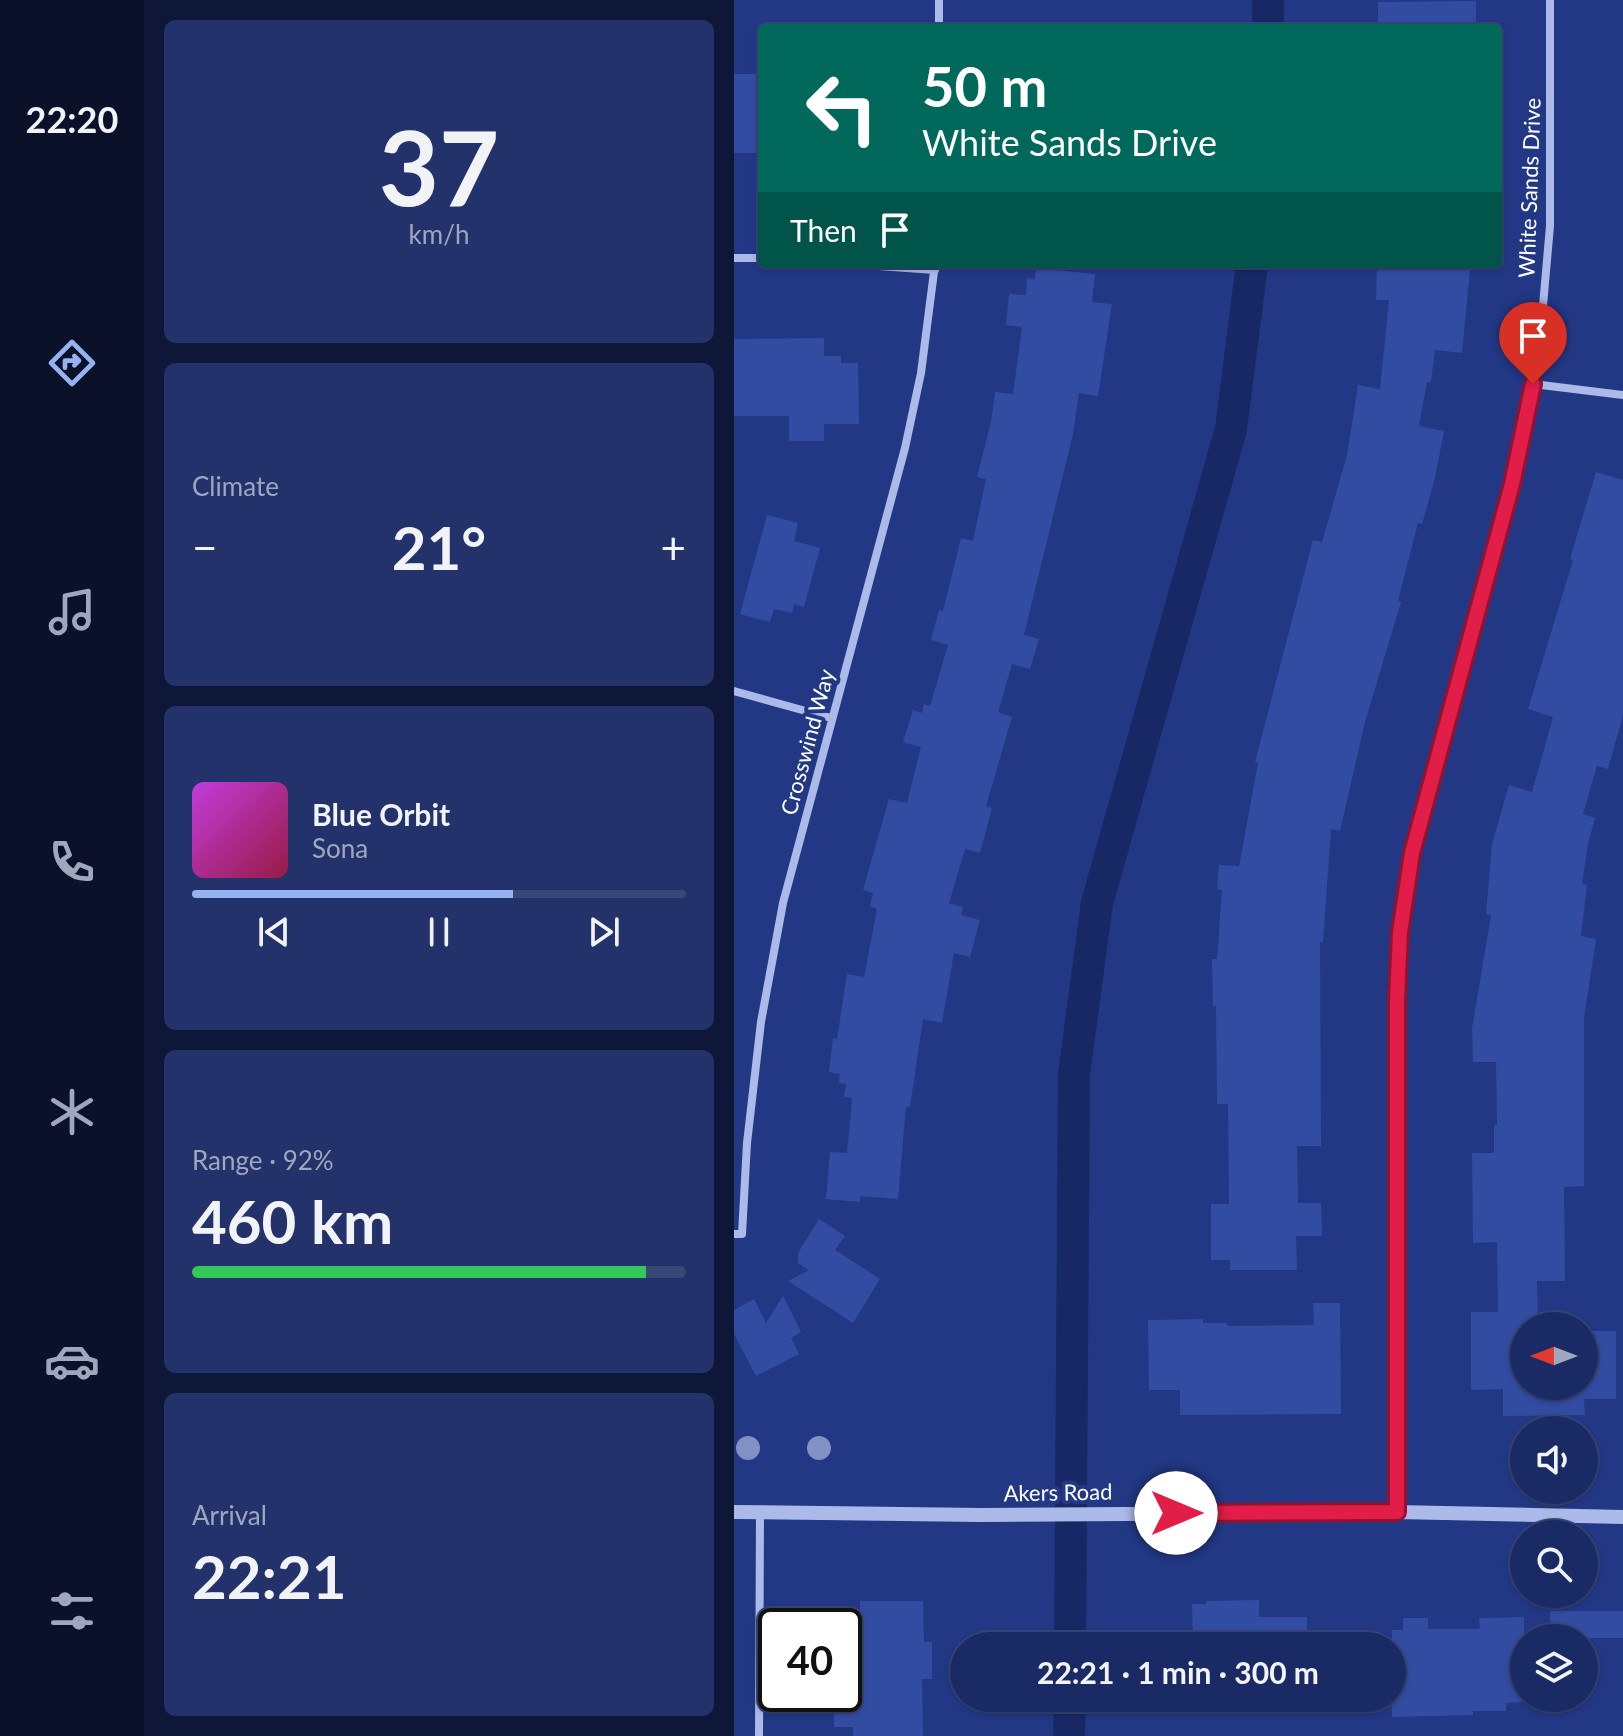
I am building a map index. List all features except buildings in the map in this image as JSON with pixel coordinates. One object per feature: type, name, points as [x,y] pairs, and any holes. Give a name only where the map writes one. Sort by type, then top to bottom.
[{"type":"street","points":[[939,0],[939,24]]},
{"type":"street","name":"White Sands Drive","points":[[1397,1512],[1397,1000],[1400,932],[1412,853],[1512,484],[1533,384],[1550,226],[1550,0]]},
{"type":"street","points":[[734,258],[758,258]]},
{"type":"street","name":"Crosswind Way","points":[[738,1234],[761,1022],[783,903],[905,448],[921,373],[935,268]]},
{"type":"street","points":[[1533,384],[1623,395]]},
{"type":"street","points":[[734,691],[831,718]]},
{"type":"street","name":"Akers Road","points":[[734,1512],[981,1515],[1397,1512],[1623,1517]]},
{"type":"street","points":[[759,1736],[760,1512]]},
{"type":"waterway","points":[[1268,0],[1268,24]]},
{"type":"waterway","points":[[1070,1632],[1074,1074],[1097,903],[1231,429],[1251,268]]},
{"type":"waterway","points":[[1069,1736],[1070,1712]]},
{"type":"route","points":[[1176,1513],[1397,1512],[1397,1000],[1400,932],[1412,853],[1512,484],[1533,384]]}]
